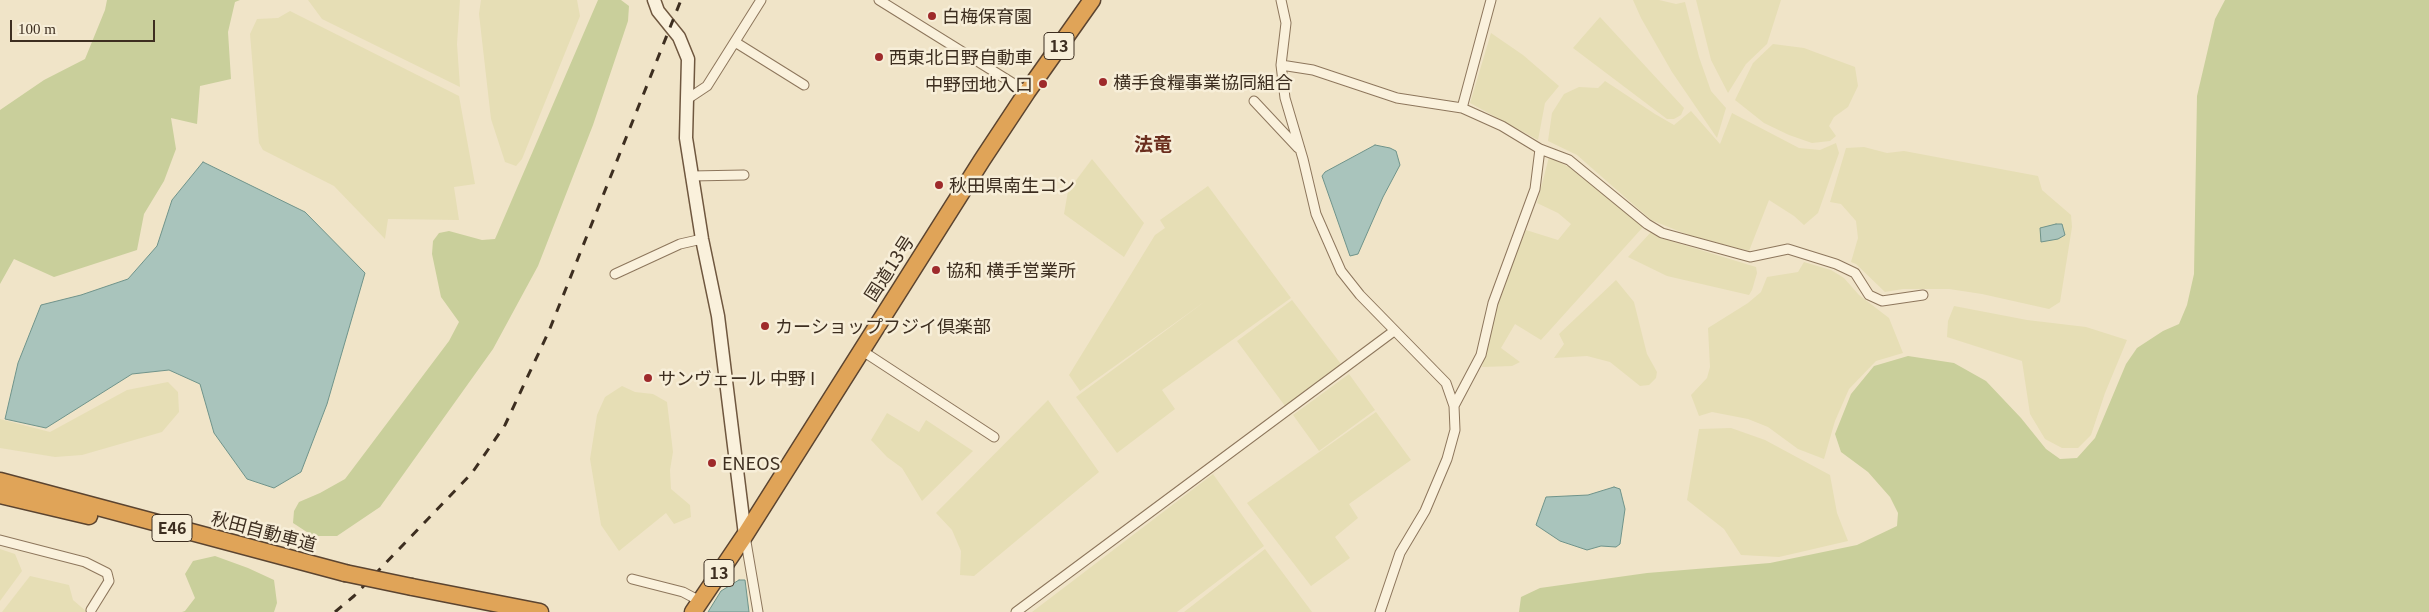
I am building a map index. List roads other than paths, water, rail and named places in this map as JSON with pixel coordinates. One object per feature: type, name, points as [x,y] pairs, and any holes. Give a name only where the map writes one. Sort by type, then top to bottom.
[{"type":"highway","name":"国道13号","points":[[696,606],[744,535],[1027,92],[1092,0]]},
{"type":"highway","name":"秋田自動車道","points":[[0,480],[344,573]]},
{"type":"highway","name":"秋田自動車道","points":[[0,495],[181,538],[540,612]]},
{"type":"street","points":[[654,0],[658,11],[680,37],[685,48],[689,79],[686,100],[686,138],[702,239],[718,316],[744,535],[758,612]]},
{"type":"street","points":[[686,100],[707,86],[761,0]]},
{"type":"street","points":[[879,0],[1027,92]]},
{"type":"street","points":[[1281,0],[1286,23],[1280,65],[1285,98],[1316,214],[1341,271],[1360,295],[1446,383],[1454,406],[1455,430],[1447,459],[1425,511],[1400,553],[1380,612]]},
{"type":"street","points":[[1462,108],[1491,0]]},
{"type":"street","points":[[735,42],[804,85]]},
{"type":"street","points":[[1280,65],[1313,70],[1397,98],[1462,108],[1502,126],[1540,149],[1569,160],[1647,224],[1662,233],[1750,257],[1788,249],[1836,264],[1855,273],[1870,295],[1882,301],[1923,295]]},
{"type":"street","points":[[1254,101],[1300,150]]},
{"type":"street","points":[[1454,406],[1480,355],[1493,303],[1535,189],[1540,149]]},
{"type":"street","points":[[691,176],[744,175]]},
{"type":"street","points":[[616,274],[680,244],[702,239]]},
{"type":"street","points":[[1016,612],[1394,331]]},
{"type":"street","points":[[861,350],[994,437]]},
{"type":"street","points":[[0,540],[85,562],[107,573],[109,581],[91,610]]},
{"type":"street","points":[[632,579],[683,592],[696,606]]},
{"type":"water","points":[[1375,145],[1396,151],[1400,165],[1383,197],[1358,254],[1350,256],[1322,176],[1325,172]]},
{"type":"water","points":[[203,162],[305,212],[365,273],[327,404],[301,472],[274,488],[247,479],[214,433],[200,384],[169,370],[132,374],[46,428],[5,419],[18,363],[41,305],[81,295],[128,279],[157,246],[172,200]]},
{"type":"water","points":[[2062,224],[2065,235],[2058,239],[2041,242],[2040,228]]},
{"type":"water","points":[[1614,487],[1620,489],[1625,509],[1620,544],[1616,547],[1601,546],[1587,550],[1560,541],[1536,525],[1546,497],[1588,495]]},
{"type":"water","points":[[739,580],[745,580],[749,612],[708,612],[721,591]]},
{"type":"railway","points":[[335,612],[354,596],[472,473],[505,425],[549,331],[681,0]]},
{"type":"place","name":"白梅保育園","points":[[932,16]]},
{"type":"place","name":"西東北日野自動車","points":[[879,57]]},
{"type":"place","name":"横手食糧事業協同組合","points":[[1103,82]]},
{"type":"place","name":"中野団地入口","points":[[1043,84]]},
{"type":"place","name":"秋田県南生コン","points":[[939,185]]},
{"type":"place","name":"協和 横手営業所","points":[[936,270]]},
{"type":"place","name":"カーショップフジイ倶楽部","points":[[765,326]]},
{"type":"place","name":"サンヴェール 中野 I","points":[[648,378]]},
{"type":"place","name":"ENEOS","points":[[712,463]]},
{"type":"district","name":"法竜","points":[[1153,144]]}]
